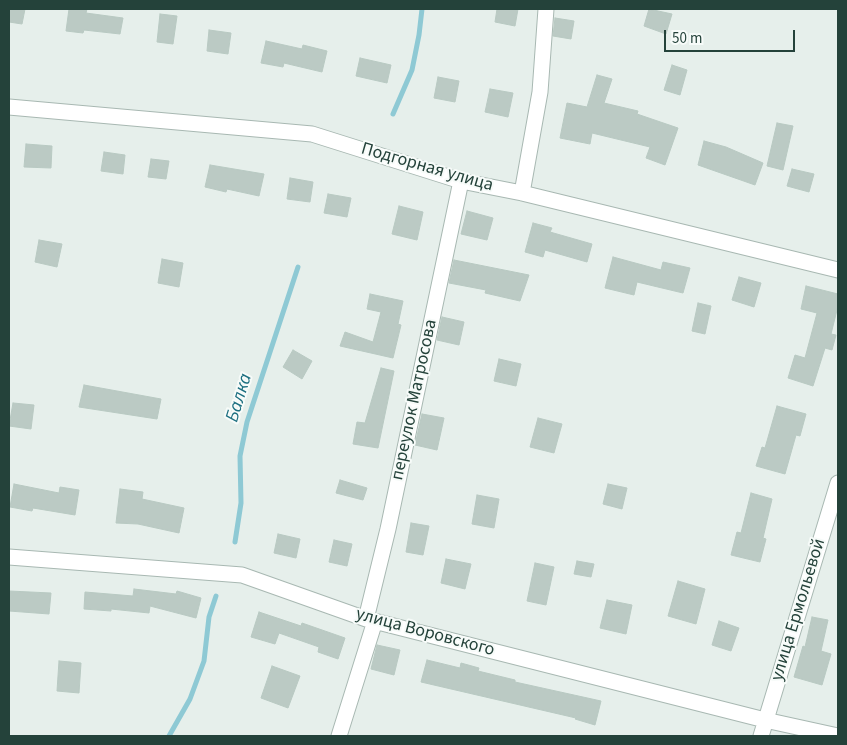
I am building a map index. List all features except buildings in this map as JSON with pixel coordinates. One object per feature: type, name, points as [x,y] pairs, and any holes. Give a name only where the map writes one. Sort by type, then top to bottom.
[{"type":"street","points":[[522,193],[540,92],[546,9]]},
{"type":"street","name":"Подгорная улица","points":[[9,107],[312,134],[461,180],[522,193],[838,270]]},
{"type":"street","name":"переулок Матросова","points":[[339,736],[371,620],[388,529],[461,180]]},
{"type":"street","name":"улица Ермольевой","points":[[760,736],[838,483]]},
{"type":"street","name":"улица Воровского","points":[[9,557],[242,575],[371,620],[765,720],[838,736]]},
{"type":"waterway","points":[[393,114],[412,70],[422,9]]},
{"type":"waterway","name":"Балка","points":[[235,542],[241,503],[240,456],[247,422],[298,267]]},
{"type":"waterway","name":"Балка","points":[[169,736],[190,699],[204,661],[209,617],[216,596]]}]
